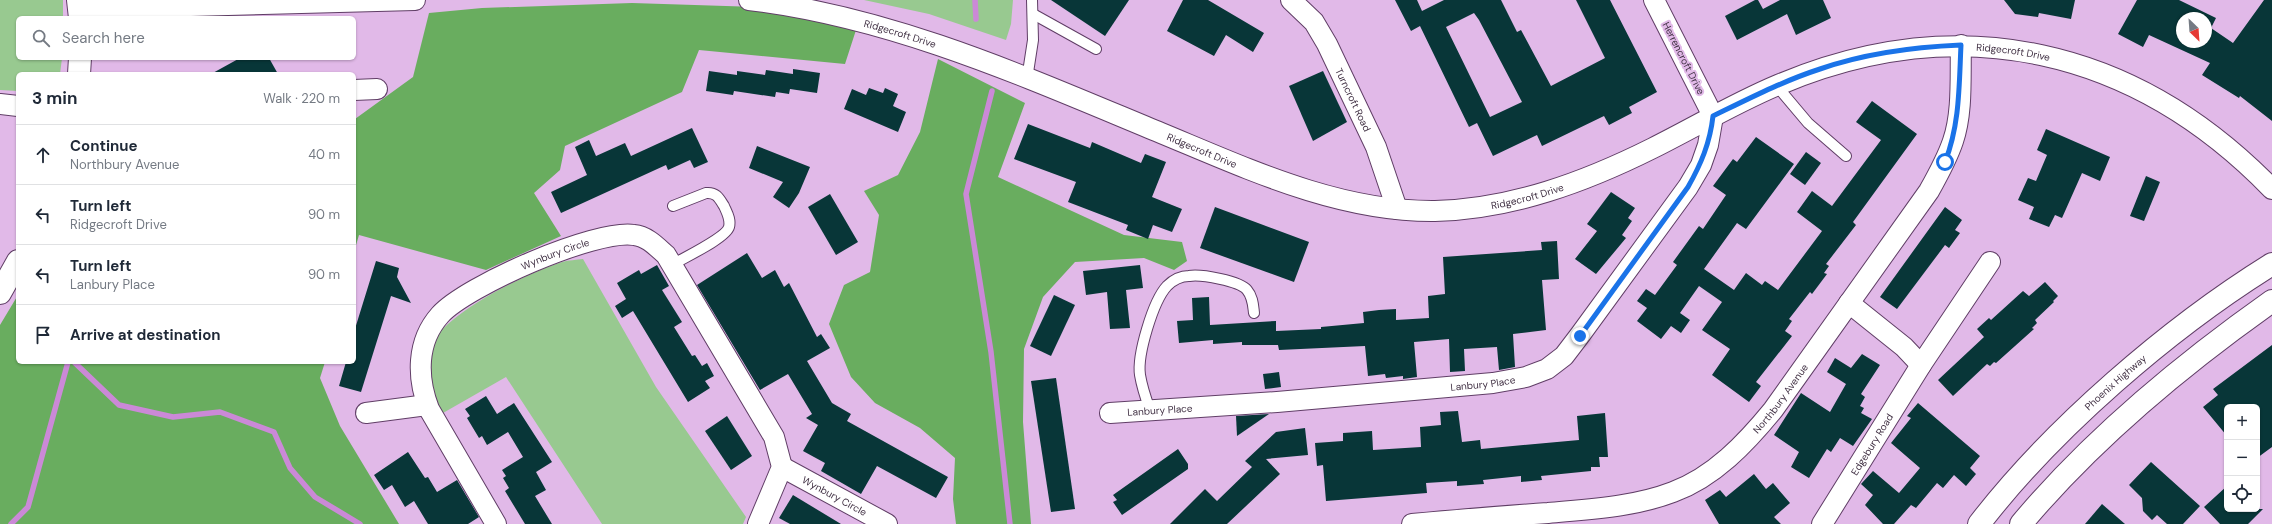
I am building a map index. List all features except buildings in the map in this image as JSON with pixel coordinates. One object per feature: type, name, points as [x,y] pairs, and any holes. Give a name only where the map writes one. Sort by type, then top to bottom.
[{"type":"main road","points":[[79,72],[80,60]]},
{"type":"main road","name":"Phoenix Highway","points":[[1979,524],[2033,462],[2125,374],[2192,319],[2272,264]]},
{"type":"main road","points":[[0,293],[16,265]]},
{"type":"main road","points":[[2021,524],[2047,493],[2107,433],[2160,386],[2272,301]]},
{"type":"street","points":[[79,9],[170,3],[415,0]]},
{"type":"street","name":"Ridgecroft Drive","points":[[749,0],[786,4],[853,19],[934,43],[1245,168],[1304,189],[1360,203],[1397,209],[1434,211],[1485,207],[1532,198],[1597,175],[1654,148],[1713,116],[1776,86],[1820,68],[1872,54],[1919,47],[1961,45],[2000,48],[2054,58],[2109,76],[2138,88],[2169,105],[2209,132],[2250,167],[2272,190]]},
{"type":"street","name":"Turncroft Road","points":[[1292,0],[1314,22],[1327,44],[1376,147],[1397,209]]},
{"type":"street","name":"Herrencroft Drive","points":[[1654,0],[1713,116]]},
{"type":"street","name":"Northbury Avenue","points":[[1412,524],[1591,509],[1636,503],[1674,492],[1706,475],[1749,440],[1929,192],[1945,162],[1954,140],[1958,116],[1961,45]]},
{"type":"street","points":[[356,90],[377,89]]},
{"type":"street","points":[[0,104],[16,106]]},
{"type":"street","name":"Lanbury Place","points":[[1110,413],[1444,389],[1513,379],[1547,369],[1564,356],[1580,336],[1688,187],[1701,165],[1708,145],[1713,116]]},
{"type":"street","name":"Wynbury Circle","points":[[496,524],[427,405],[420,372],[422,348],[440,315],[456,301],[553,252],[609,236],[634,234],[651,241],[666,255],[770,431],[779,452],[782,467],[887,524]]},
{"type":"street","name":"Edgebury Road","points":[[1822,524],[1921,365],[1990,262]]},
{"type":"street","points":[[1849,303],[1904,347],[1921,365]]},
{"type":"street","points":[[366,413],[427,405]]},
{"type":"street","points":[[758,524],[782,467]]},
{"type":"lane","points":[[1026,79],[1033,40],[1032,0]]},
{"type":"lane","points":[[1033,14],[1096,49]]},
{"type":"lane","points":[[1776,86],[1808,123],[1846,156]]},
{"type":"lane","points":[[672,265],[722,235],[729,226],[729,217],[718,196],[711,192],[673,206]]},
{"type":"lane","points":[[1150,410],[1140,374],[1140,357],[1159,298],[1168,285],[1179,278],[1190,275],[1233,282],[1247,289],[1251,296],[1254,313]]},
{"type":"green space","points":[[0,0],[63,0],[63,16],[16,16],[16,60],[62,60],[60,72],[16,72],[16,91],[0,90]]},
{"type":"green space","points":[[864,0],[1013,0],[1011,24],[1006,40],[929,14]]},
{"type":"green space","points":[[632,3],[757,7],[856,30],[845,64],[699,50],[682,92],[565,146],[560,170],[534,193],[561,236],[486,270],[359,235],[356,245],[356,118],[413,77],[429,13],[482,8]]},
{"type":"green space","points":[[938,59],[1025,103],[998,177],[1124,235],[1182,242],[1187,261],[1174,270],[1144,258],[1075,262],[1043,297],[1024,349],[1023,422],[1031,524],[956,524],[953,499],[955,458],[920,428],[875,403],[851,377],[829,324],[844,285],[870,272],[879,215],[864,191],[898,175],[920,132]]},
{"type":"green space","points":[[583,259],[656,387],[746,517],[743,524],[602,524],[506,377],[443,413],[430,382],[427,365],[429,349],[437,336],[450,322],[487,296],[547,267],[570,260]]},
{"type":"green space","points":[[16,298],[16,364],[324,364],[320,378],[340,426],[399,524],[0,524],[0,325]]},
{"type":"waterway","points":[[975,0],[976,19]]},
{"type":"waterway","points":[[992,91],[966,194],[991,352],[1010,524]]},
{"type":"waterway","points":[[11,524],[28,507],[67,364]]},
{"type":"waterway","points":[[76,364],[119,405],[173,417],[220,412],[274,432],[290,468],[315,497],[360,524]]},
{"type":"route","points":[[1580,336],[1688,187],[1701,165],[1708,145],[1713,116],[1776,86],[1820,68],[1872,54],[1919,47],[1961,45],[1958,116],[1954,140],[1945,162]]}]
